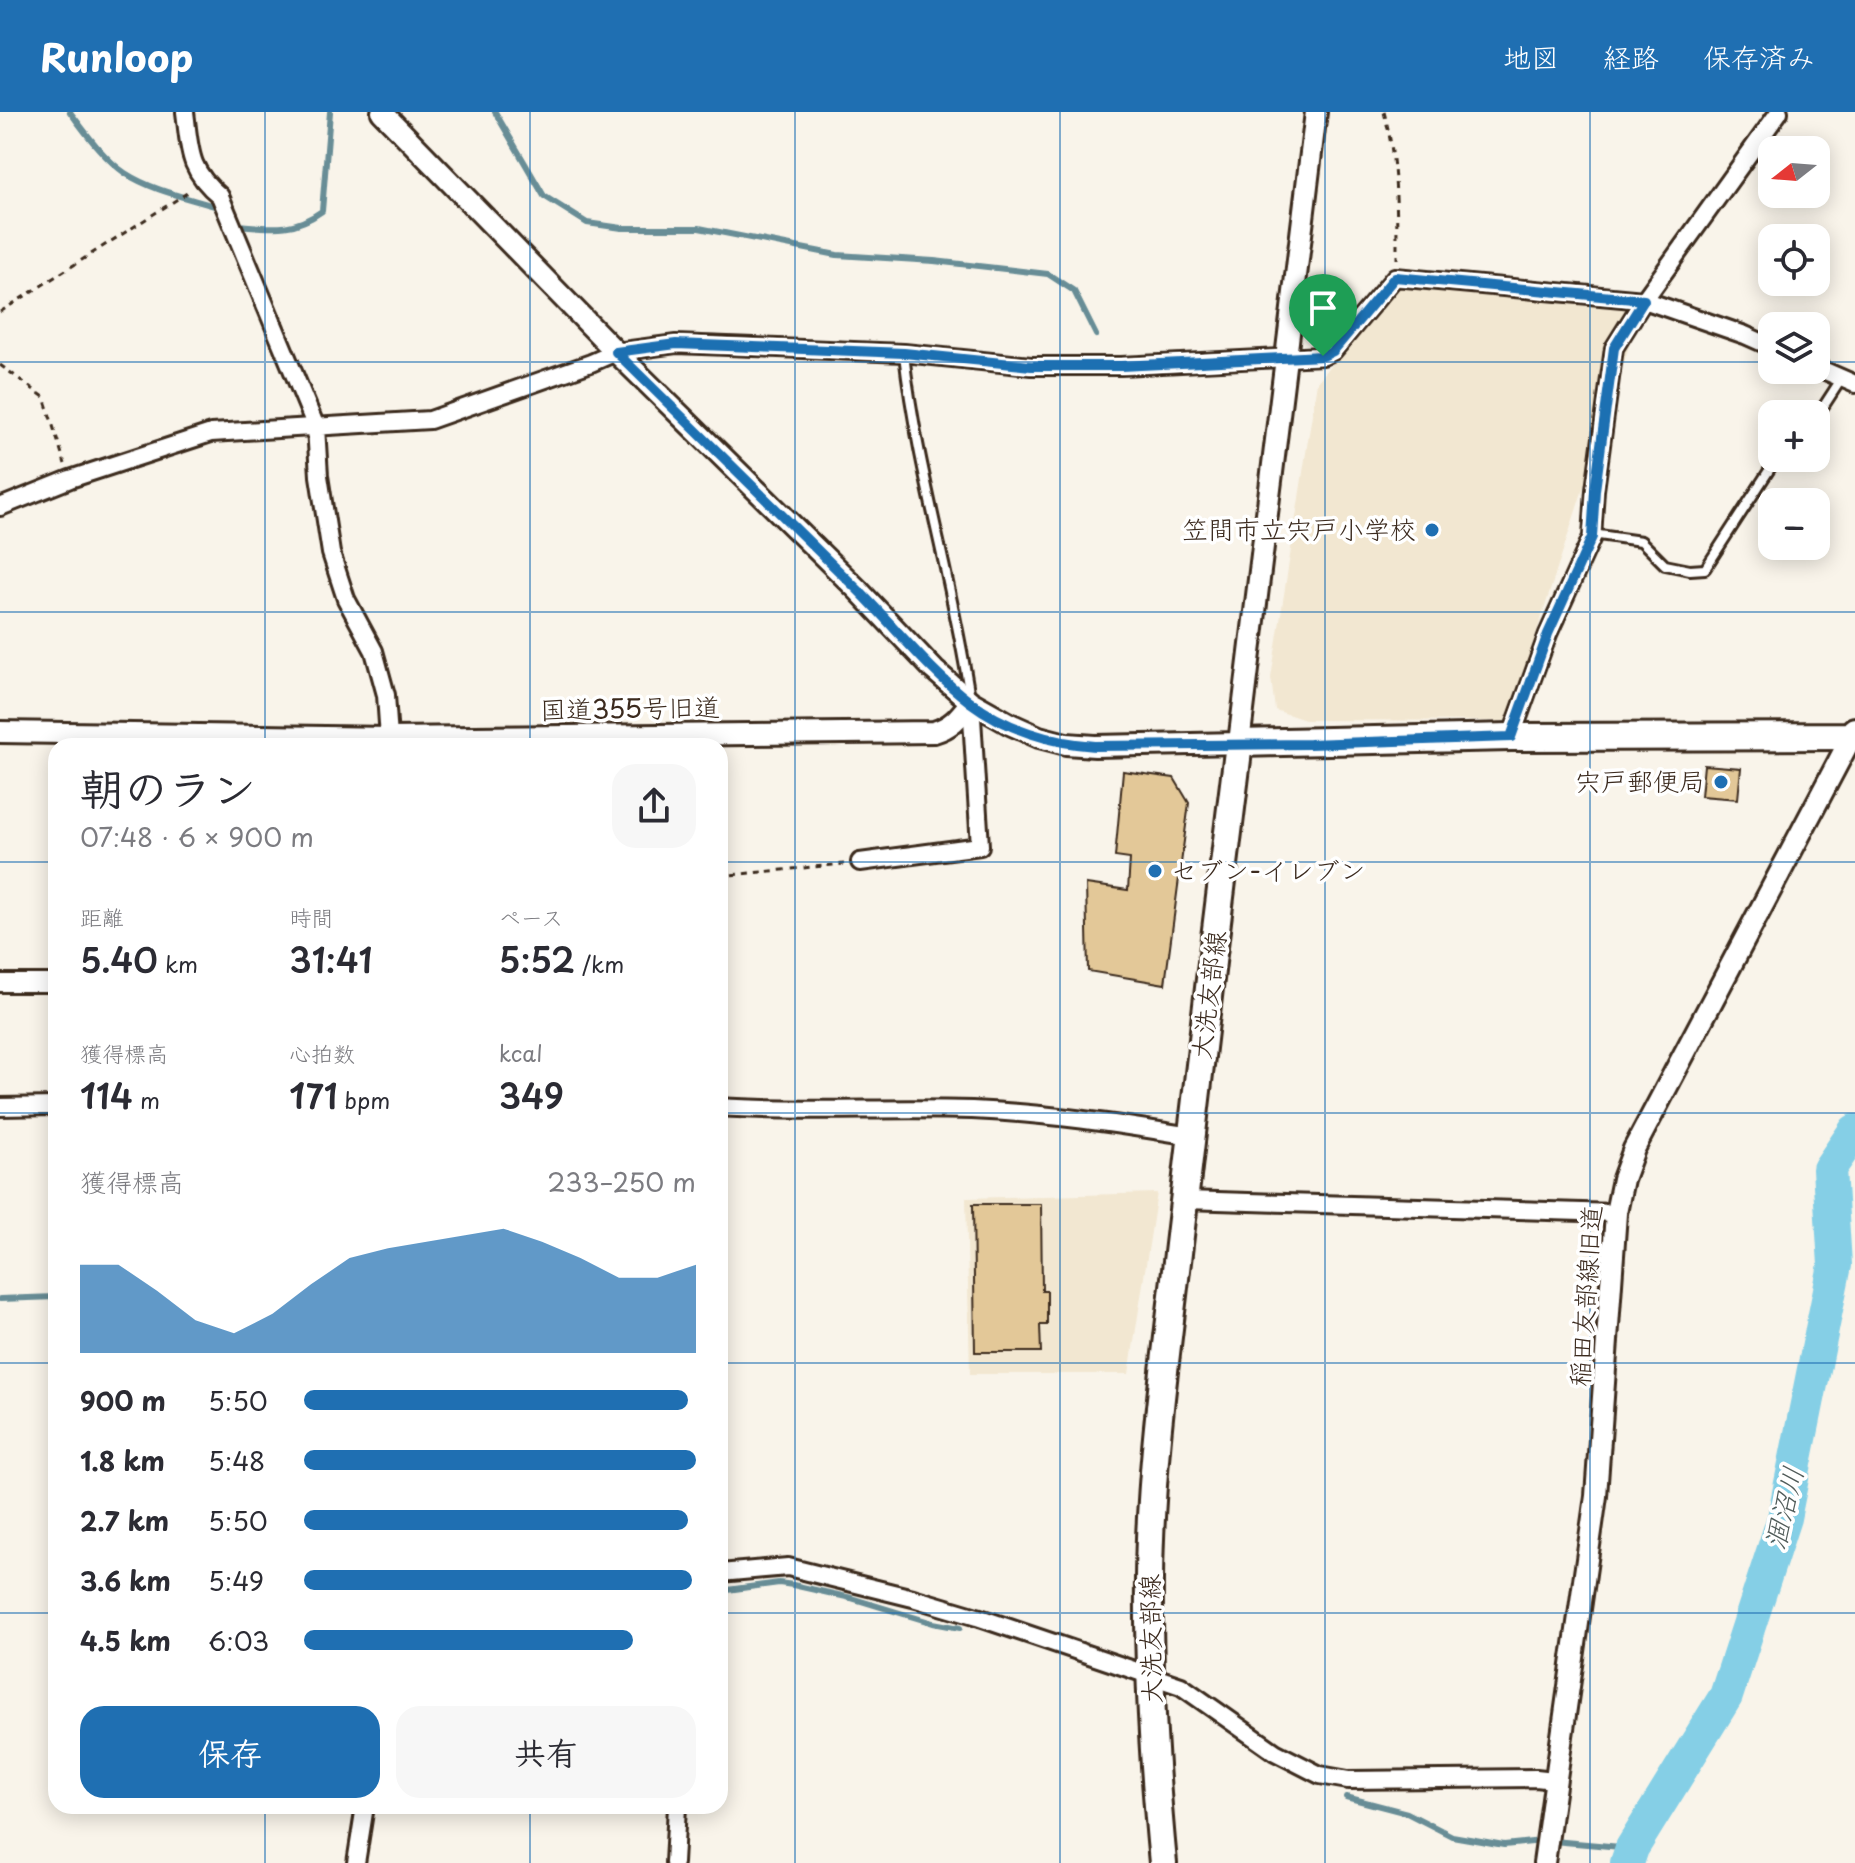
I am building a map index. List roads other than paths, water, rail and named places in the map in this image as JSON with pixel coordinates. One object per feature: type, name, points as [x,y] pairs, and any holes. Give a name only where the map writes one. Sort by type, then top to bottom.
[{"type":"main road","points":[[1239,743],[1854,734]]},
{"type":"main road","name":"大洗友部線","points":[[1163,1863],[1150,1674],[1152,1510],[1191,1136],[1239,743]]},
{"type":"street","points":[[185,112],[192,161],[203,183],[220,196],[316,427],[319,476],[331,553],[346,599],[374,651],[386,695],[389,738]]},
{"type":"street","points":[[382,112],[616,352],[858,590],[934,670],[971,702],[1010,724],[1039,737],[1066,744],[1239,743],[1316,112]]},
{"type":"street","points":[[1511,737],[1548,634],[1592,534],[1614,348],[1644,300],[1779,112]]},
{"type":"street","points":[[0,507],[70,479],[211,433],[430,420],[616,352],[676,344],[904,353],[1031,366],[1121,366],[1323,356],[1333,351],[1395,277],[1644,300],[1758,341]]},
{"type":"street","points":[[860,862],[980,846],[971,702]]},
{"type":"street","name":"国道355号旧道","points":[[728,738],[934,732],[956,722],[971,702]]},
{"type":"street","name":"国道355号旧道","points":[[0,732],[389,738]]},
{"type":"street","name":"稲田友部線旧道","points":[[1544,1863],[1596,1496],[1616,1213],[1623,1179],[1634,1149],[1854,734]]},
{"type":"street","points":[[0,983],[48,983]]},
{"type":"street","points":[[0,1107],[48,1106]]},
{"type":"street","points":[[728,1107],[970,1110],[1114,1123],[1191,1136]]},
{"type":"street","points":[[1185,1200],[1616,1213]]},
{"type":"street","points":[[728,1572],[788,1567],[913,1598],[1150,1674],[1181,1686],[1275,1752],[1320,1775],[1348,1780],[1554,1780]]},
{"type":"street","points":[[356,1863],[364,1814]]},
{"type":"street","points":[[674,1863],[677,1814]]},
{"type":"lane","points":[[904,353],[909,399],[962,645],[971,702]]},
{"type":"lane","points":[[1830,402],[1848,381]]},
{"type":"lane","points":[[1592,534],[1641,541],[1665,565],[1690,570],[1705,569],[1768,472]]},
{"type":"waterway","points":[[70,112],[102,153],[125,173],[157,189],[214,206],[223,213]]},
{"type":"waterway","points":[[235,222],[238,225],[282,227],[301,222],[322,211],[330,112]]},
{"type":"waterway","points":[[495,112],[544,196],[587,223],[622,228],[699,228],[837,255],[934,261],[1048,274],[1074,291],[1096,335]]},
{"type":"waterway","name":"涸沼川","points":[[1627,1863],[1632,1848],[1726,1696],[1784,1518],[1835,1265],[1829,1169],[1855,1131]]},
{"type":"waterway","points":[[0,1299],[48,1297]]},
{"type":"waterway","points":[[728,1590],[779,1583],[793,1585],[960,1628]]},
{"type":"waterway","points":[[1346,1797],[1407,1813],[1452,1836],[1504,1845],[1542,1841]]},
{"type":"waterway","points":[[1553,1841],[1632,1848]]},
{"type":"place","name":"笠間市立宍戸小学校","points":[[1432,530]]},
{"type":"place","name":"宍戸郵便局","points":[[1721,782]]},
{"type":"place","name":"セブン-イレブン","points":[[1155,871]]}]
